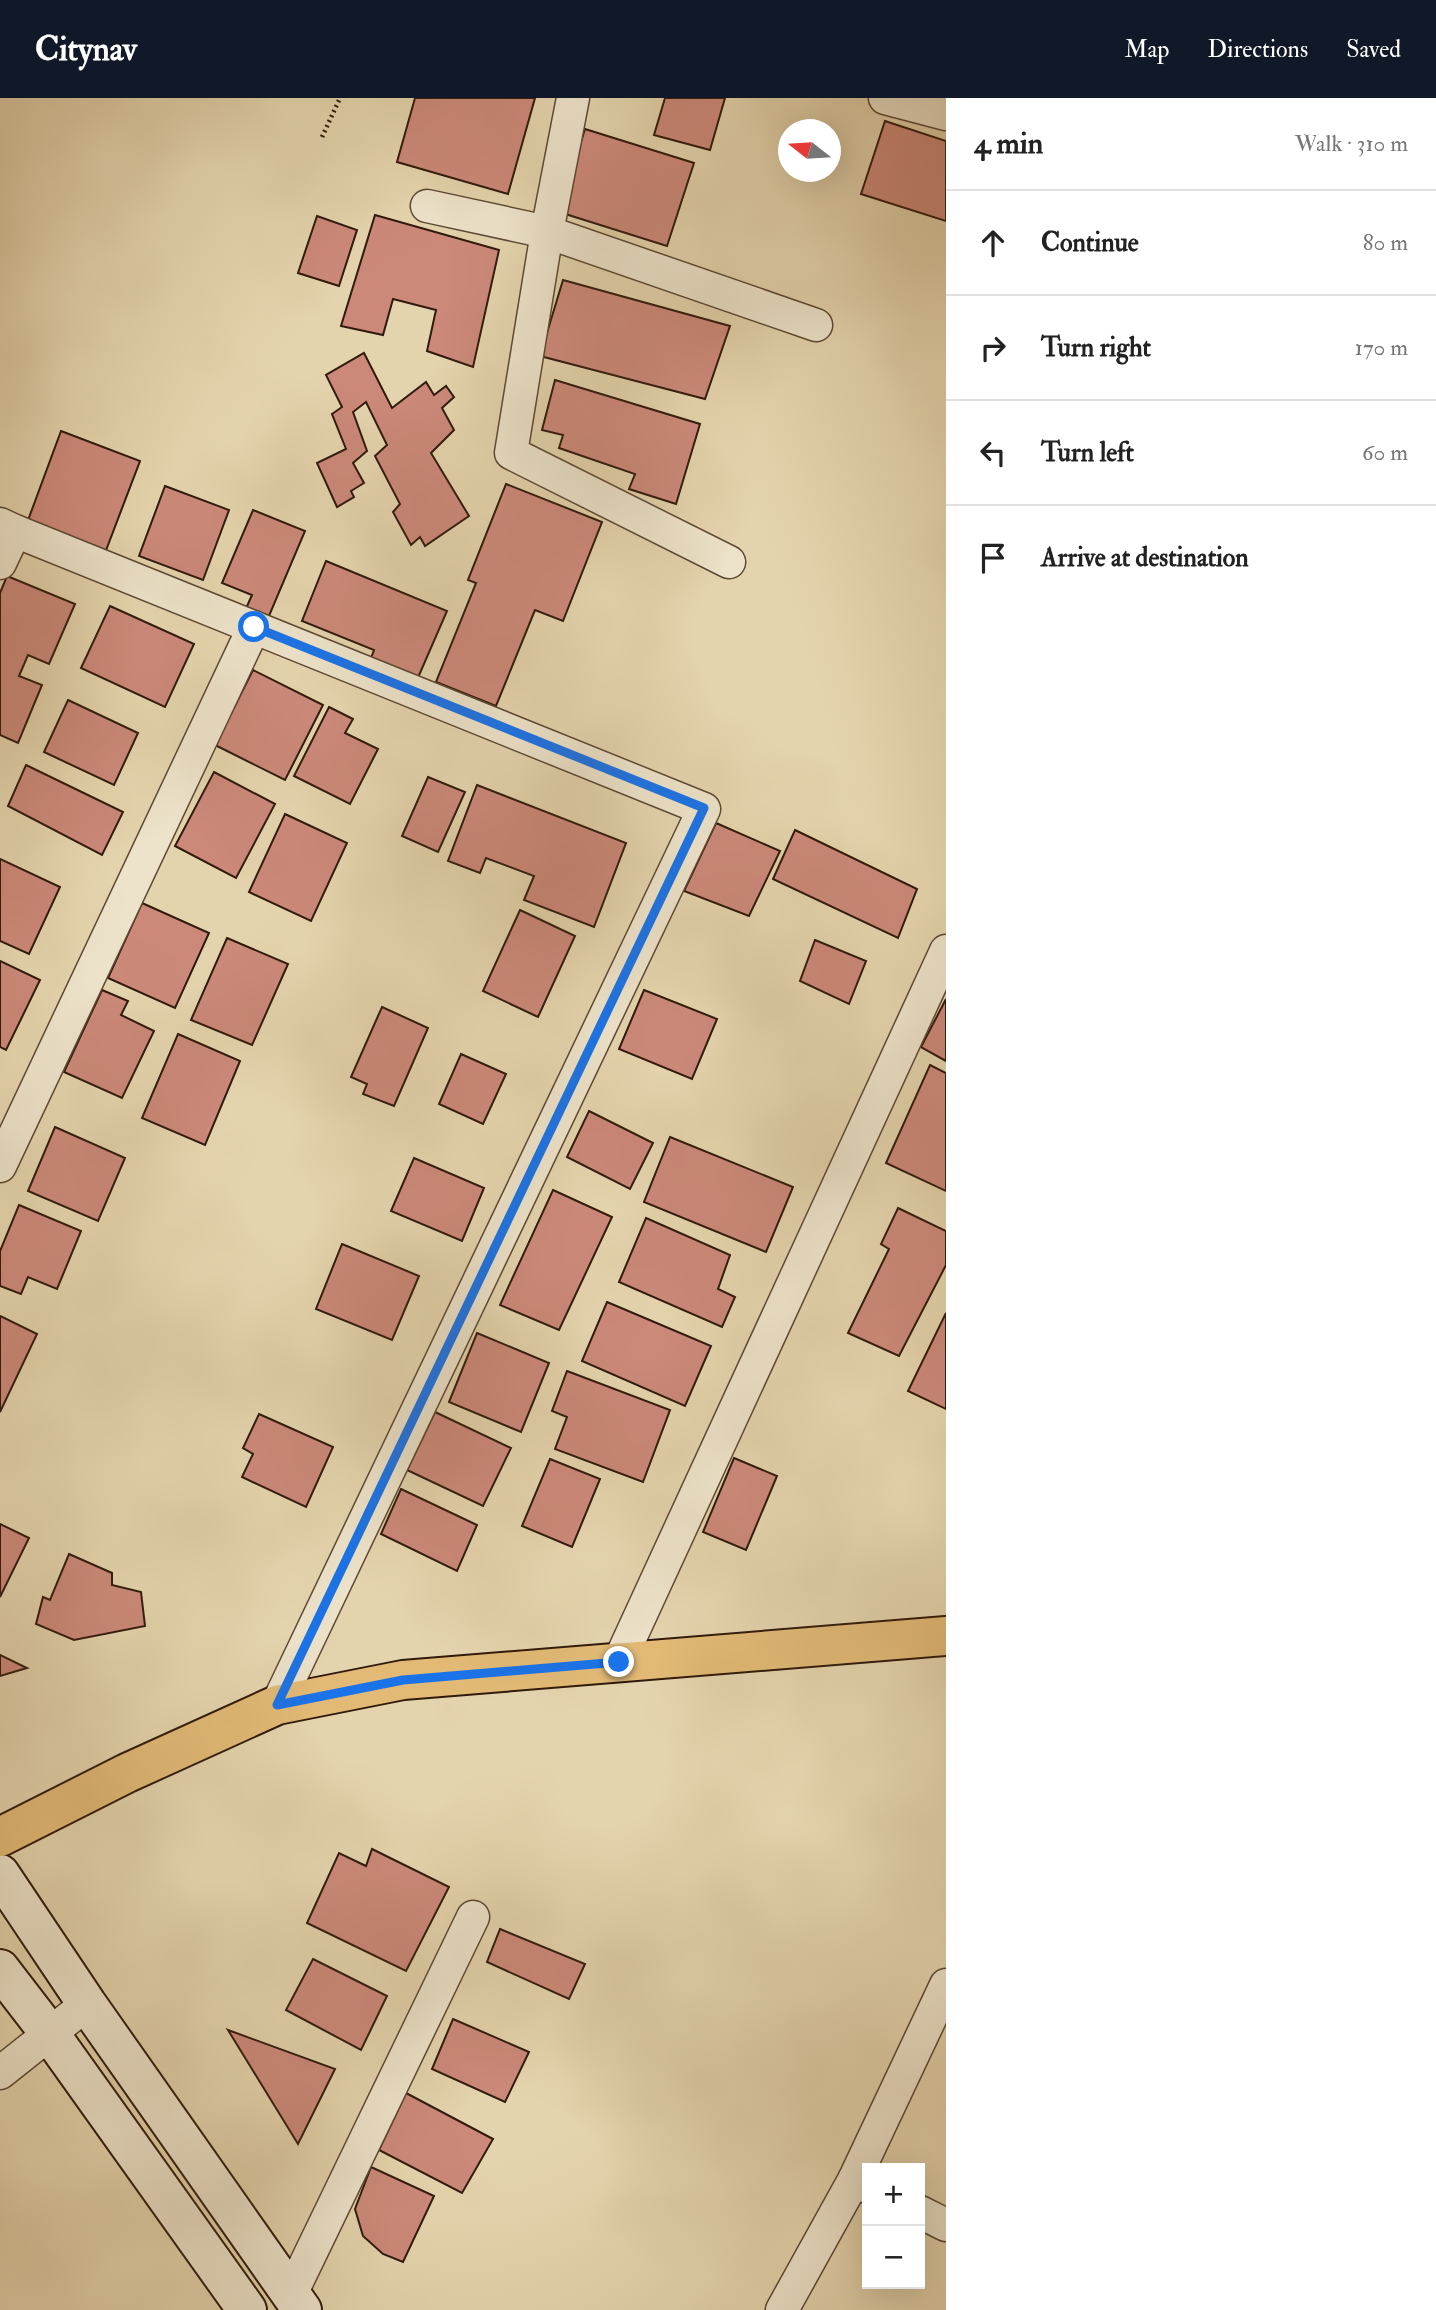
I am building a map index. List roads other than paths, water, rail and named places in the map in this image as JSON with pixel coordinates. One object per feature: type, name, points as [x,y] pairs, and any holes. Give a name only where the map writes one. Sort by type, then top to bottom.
[{"type":"main road","points":[[0,1837],[127,1773],[277,1705],[403,1680],[946,1636]]},
{"type":"main road","points":[[0,1874],[297,2302]]},
{"type":"main road","points":[[0,1969],[50,2034],[247,2310]]},
{"type":"street","points":[[573,98],[547,232],[511,453],[729,562]]},
{"type":"street","points":[[885,98],[946,114]]},
{"type":"street","points":[[427,206],[547,232],[816,325]]},
{"type":"street","points":[[0,563],[7,527],[704,808],[277,1705]]},
{"type":"street","points":[[0,1166],[254,627]]},
{"type":"street","points":[[619,1662],[946,951]]},
{"type":"street","points":[[297,2302],[473,1917]]},
{"type":"street","points":[[782,2310],[860,2184],[946,1985]]},
{"type":"street","points":[[0,2073],[88,2004]]},
{"type":"street","points":[[925,2214],[946,2225]]}]
